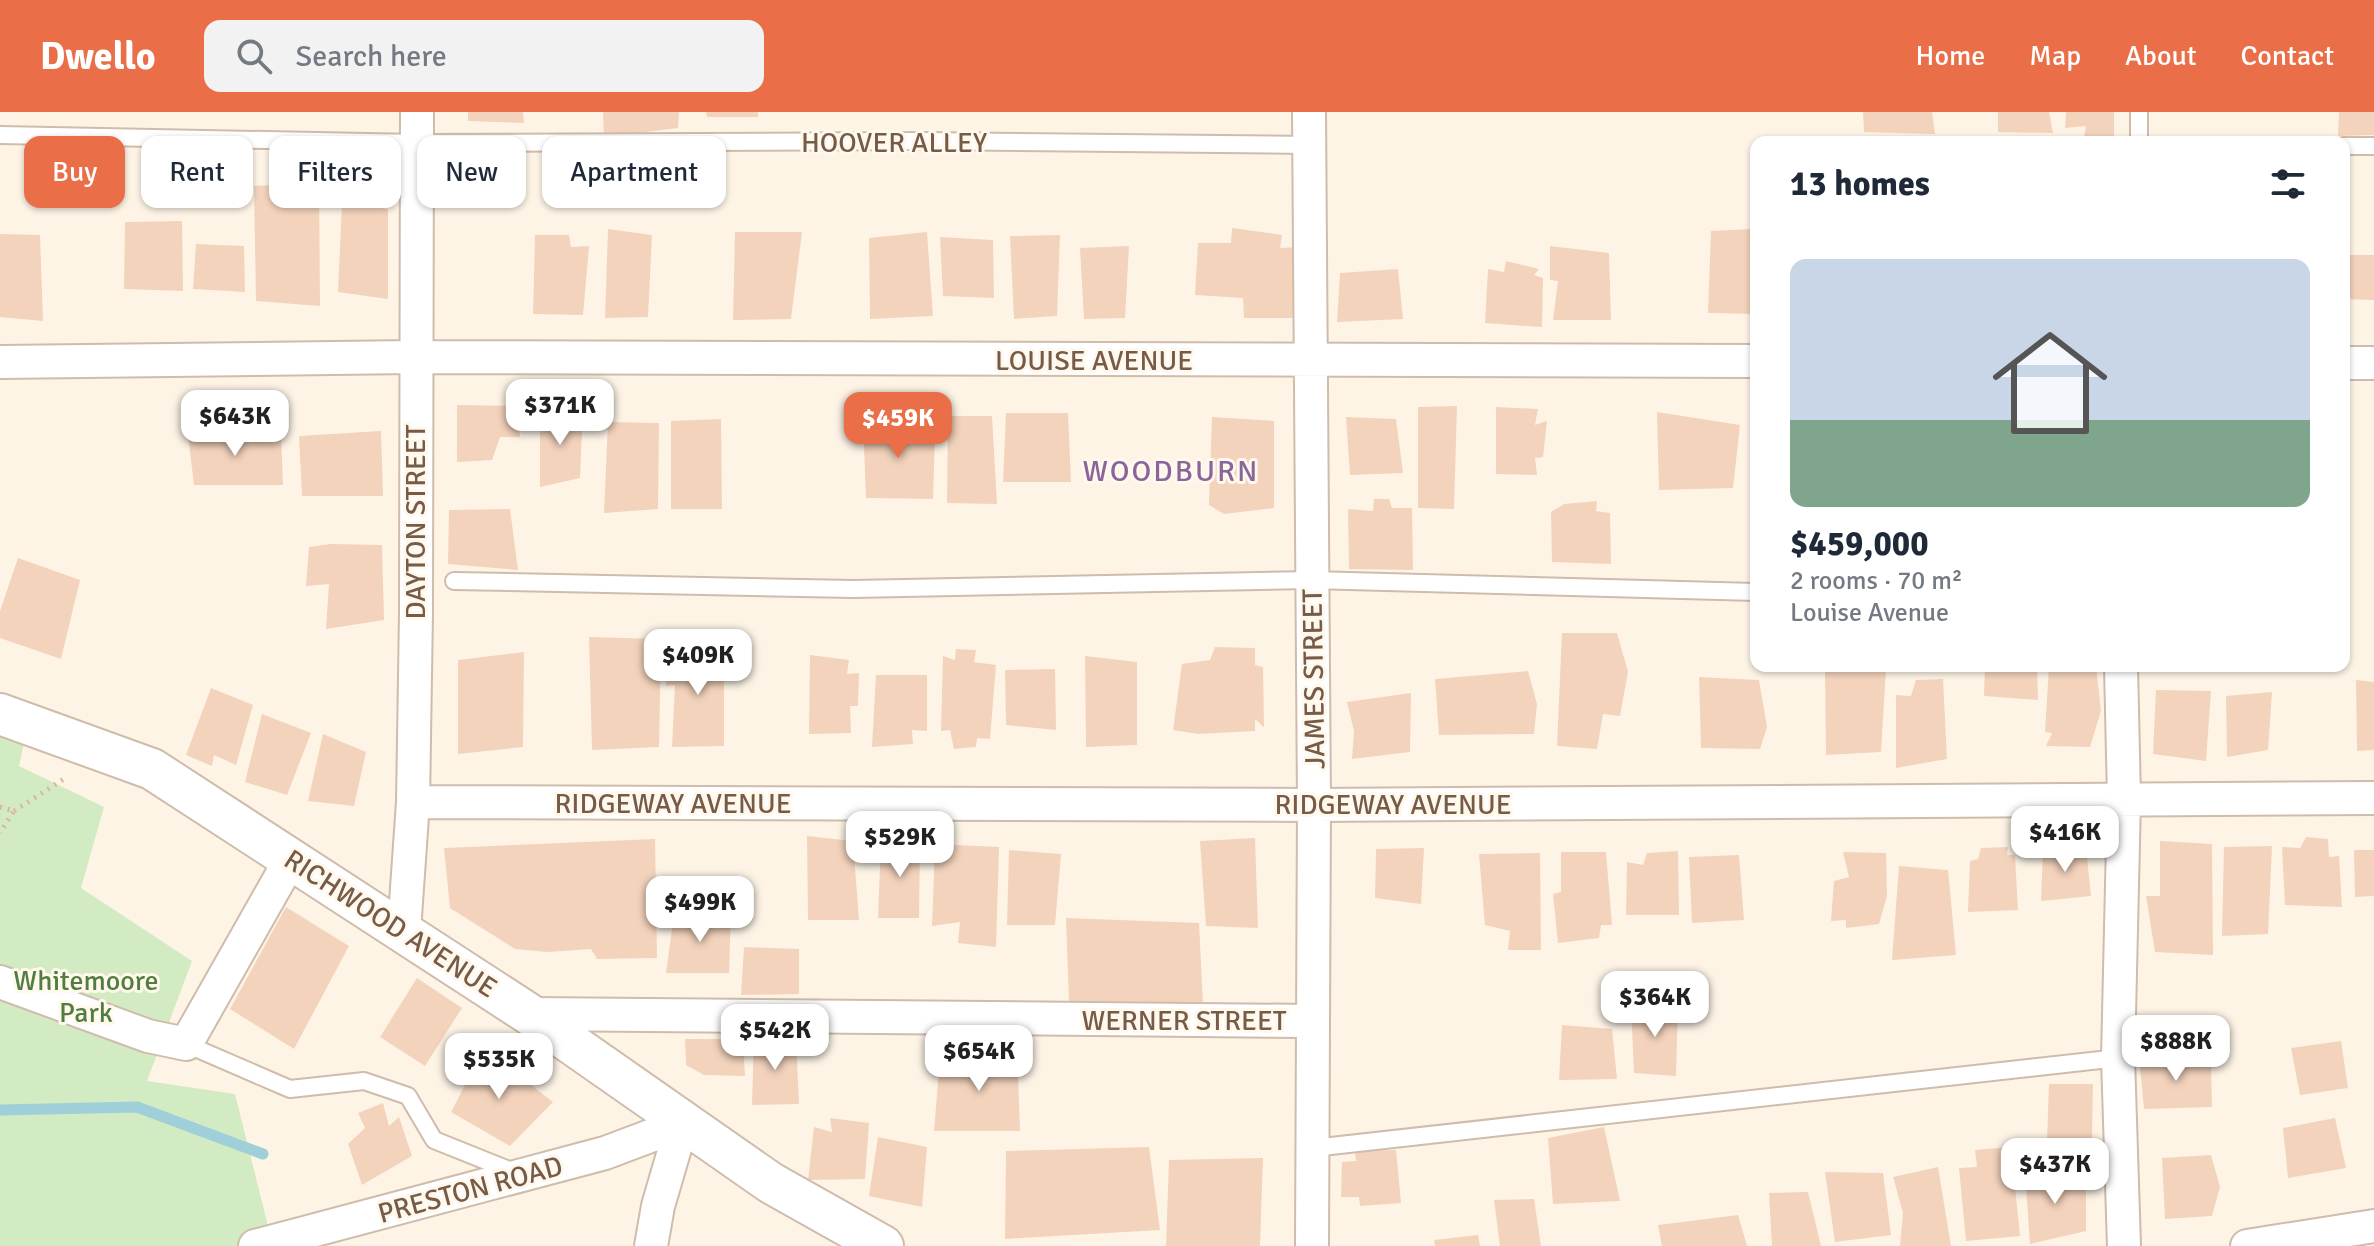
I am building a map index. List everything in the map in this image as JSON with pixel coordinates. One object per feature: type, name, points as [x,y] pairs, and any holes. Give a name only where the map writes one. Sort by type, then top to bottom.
[{"type":"street","name":"JAMES STREET","points":[[1309,112],[1314,805],[1312,1246]]},
{"type":"street","name":"DAYTON STREET","points":[[404,931],[413,802],[417,128]]},
{"type":"street","name":"LOUISE AVENUE","points":[[0,362],[414,357],[1750,361]]},
{"type":"street","points":[[2350,363],[2374,363]]},
{"type":"street","points":[[2121,672],[2124,799],[2118,1058],[2124,1246]]},
{"type":"street","name":"RICHWOOD AVENUE","points":[[0,714],[152,769],[292,857],[529,1014],[682,1124],[771,1183],[883,1246]]},
{"type":"street","name":"RIDGEWAY AVENUE","points":[[413,802],[1314,805],[2374,798]]},
{"type":"street","points":[[0,982],[148,1036],[186,1044],[292,857]]},
{"type":"street","name":"WERNER STREET","points":[[529,1014],[1312,1021]]},
{"type":"street","points":[[651,1246],[658,1206],[682,1124]]},
{"type":"street","name":"PRESTON ROAD","points":[[255,1246],[605,1153],[682,1124]]},
{"type":"street","points":[[2247,1246],[2374,1226]]},
{"type":"lane","points":[[2139,112],[2139,136]]},
{"type":"lane","name":"HOOVER ALLEY","points":[[0,135],[417,128],[925,141],[1308,145]]},
{"type":"lane","points":[[2350,146],[2374,146]]},
{"type":"lane","points":[[454,581],[853,589],[1311,580],[1750,592]]},
{"type":"lane","points":[[186,1044],[290,1089],[364,1081],[408,1096],[434,1140],[522,1175]]},
{"type":"lane","points":[[1313,1148],[2118,1058]]},
{"type":"path","points":[[0,833],[14,811],[68,777]]},
{"type":"path","points":[[0,807],[14,811]]},
{"type":"green space","name":"Whitemoore Park","points":[[0,733],[25,738],[19,766],[104,807],[81,888],[192,961],[147,1081],[235,1094],[273,1246],[0,1246]]},
{"type":"building","points":[[468,112],[523,112],[524,123],[468,121]]},
{"type":"building","points":[[603,112],[679,112],[678,128],[604,136]]},
{"type":"building","points":[[706,112],[758,112],[758,117],[707,117]]},
{"type":"building","points":[[1863,112],[1932,112],[1935,134],[1864,132]]},
{"type":"building","points":[[1998,112],[2049,112],[2053,133],[1998,132]]},
{"type":"building","points":[[2066,112],[2114,112],[2114,136],[2084,136],[2086,126],[2065,128]]},
{"type":"building","points":[[2339,112],[2374,112],[2374,135],[2338,136]]},
{"type":"building","points":[[269,185],[269,208],[319,208],[320,306],[256,301],[254,186]]},
{"type":"building","points":[[342,208],[388,209],[388,299],[338,292]]},
{"type":"building","points":[[182,221],[183,291],[124,289],[125,222]]},
{"type":"building","points":[[1232,228],[1282,235],[1280,248],[1300,247],[1298,318],[1244,318],[1243,298],[1195,295],[1198,243],[1231,243]]},
{"type":"building","points":[[608,229],[652,235],[648,317],[605,318]]},
{"type":"building","points":[[1750,229],[1750,314],[1708,313],[1711,231]]},
{"type":"building","points":[[735,232],[802,232],[791,319],[733,320]]},
{"type":"building","points":[[927,232],[933,316],[870,319],[869,238]]},
{"type":"building","points":[[0,234],[40,235],[43,321],[0,317]]},
{"type":"building","points":[[535,235],[569,235],[571,247],[589,246],[583,315],[533,314]]},
{"type":"building","points":[[1060,235],[1057,316],[1014,319],[1010,236]]},
{"type":"building","points":[[940,237],[993,240],[994,298],[943,296]]},
{"type":"building","points":[[196,244],[244,246],[245,292],[193,289]]},
{"type":"building","points":[[1129,246],[1125,318],[1084,319],[1080,248]]},
{"type":"building","points":[[1550,246],[1609,253],[1611,320],[1553,320],[1558,281],[1550,280]]},
{"type":"building","points":[[2350,255],[2374,255],[2374,300],[2350,299]]},
{"type":"building","points":[[1506,261],[1539,269],[1534,275],[1543,278],[1542,327],[1485,323],[1488,269],[1504,272]]},
{"type":"building","points":[[1398,269],[1403,319],[1337,322],[1340,273]]},
{"type":"building","points":[[457,405],[518,406],[520,437],[500,437],[492,460],[457,462]]},
{"type":"building","points":[[1457,406],[1454,509],[1418,508],[1418,407]]},
{"type":"building","points":[[1496,407],[1538,409],[1535,425],[1547,421],[1543,457],[1535,458],[1537,475],[1496,474]]},
{"type":"building","points":[[540,411],[579,411],[582,432],[580,478],[540,487]]},
{"type":"building","points":[[1657,412],[1740,425],[1733,488],[1659,490]]},
{"type":"building","points":[[1006,413],[1068,413],[1071,482],[1003,482]]},
{"type":"building","points":[[948,416],[992,416],[997,504],[947,503]]},
{"type":"building","points":[[1212,417],[1274,421],[1274,508],[1224,514],[1209,505]]},
{"type":"building","points":[[1346,417],[1396,419],[1403,473],[1350,475]]},
{"type":"building","points":[[721,419],[722,509],[671,509],[671,421]]},
{"type":"building","points":[[863,420],[924,422],[923,434],[935,436],[933,499],[866,498]]},
{"type":"building","points":[[608,422],[659,423],[658,509],[604,513]]},
{"type":"building","points":[[187,427],[281,435],[283,485],[194,485]]},
{"type":"building","points":[[381,431],[383,496],[302,496],[299,436]]},
{"type":"building","points":[[1374,499],[1389,499],[1392,508],[1412,508],[1413,570],[1349,569],[1348,509],[1373,511]]},
{"type":"building","points":[[1597,501],[1596,511],[1610,513],[1611,564],[1552,562],[1551,512],[1564,504]]},
{"type":"building","points":[[510,509],[518,570],[448,564],[449,510]]},
{"type":"building","points":[[382,545],[384,620],[326,629],[329,584],[306,586],[309,547]]},
{"type":"building","points":[[18,558],[80,580],[61,659],[0,638],[0,611]]},
{"type":"building","points":[[1562,633],[1617,633],[1628,672],[1620,716],[1603,714],[1597,749],[1557,746]]},
{"type":"building","points":[[589,637],[661,639],[659,747],[592,750]]},
{"type":"building","points":[[1215,647],[1255,648],[1255,665],[1263,667],[1264,727],[1255,719],[1255,731],[1198,734],[1173,730],[1182,664],[1210,660]]},
{"type":"building","points":[[724,649],[724,746],[672,747],[675,685],[666,686],[668,652]]},
{"type":"building","points":[[956,649],[976,650],[974,662],[996,665],[990,739],[977,738],[976,747],[954,749],[950,730],[941,731],[943,656],[955,660]]},
{"type":"building","points":[[524,652],[523,747],[458,754],[458,660]]},
{"type":"building","points":[[810,655],[849,660],[847,674],[859,673],[858,706],[850,706],[851,733],[809,734]]},
{"type":"building","points":[[1085,656],[1137,662],[1137,745],[1086,747]]},
{"type":"building","points":[[1055,669],[1056,730],[1006,725],[1005,670]]},
{"type":"building","points":[[1528,671],[1537,704],[1534,734],[1439,735],[1435,679]]},
{"type":"building","points":[[1825,672],[1886,672],[1881,752],[1826,755]]},
{"type":"building","points":[[1985,672],[2037,672],[2038,700],[1984,696]]},
{"type":"building","points":[[2049,672],[2097,672],[2101,711],[2090,747],[2046,746],[2052,733],[2045,732]]},
{"type":"building","points":[[876,675],[927,675],[927,731],[912,730],[913,744],[872,747]]},
{"type":"building","points":[[1699,677],[1759,680],[1767,727],[1760,749],[1701,748]]},
{"type":"building","points":[[1943,679],[1947,759],[1896,768],[1896,695],[1911,696],[1916,680]]},
{"type":"building","points":[[2356,680],[2374,682],[2374,750],[2357,751]]},
{"type":"building","points":[[211,688],[253,705],[236,765],[214,755],[212,766],[186,755]]},
{"type":"building","points":[[2156,690],[2211,691],[2206,761],[2153,754]]},
{"type":"building","points":[[2272,692],[2268,750],[2227,757],[2226,696]]},
{"type":"building","points":[[1411,693],[1410,752],[1352,759],[1354,731],[1347,702]]},
{"type":"building","points":[[262,714],[311,733],[287,795],[245,782]]},
{"type":"building","points":[[323,734],[366,752],[354,806],[308,801]]},
{"type":"building","points":[[807,836],[853,841],[859,920],[808,920]]},
{"type":"building","points":[[2306,837],[2328,839],[2329,857],[2339,856],[2342,907],[2285,905],[2282,847],[2300,848]]},
{"type":"building","points":[[920,838],[919,918],[878,918],[881,842]]},
{"type":"building","points":[[1255,838],[1258,928],[1206,926],[1200,841]]},
{"type":"building","points":[[655,839],[657,958],[597,959],[591,949],[547,952],[515,949],[450,908],[444,848]]},
{"type":"building","points":[[2160,841],[2212,844],[2213,955],[2155,952],[2146,896],[2160,896]]},
{"type":"building","points":[[935,844],[999,847],[996,947],[958,943],[960,922],[932,926]]},
{"type":"building","points":[[2272,846],[2268,934],[2222,936],[2224,847]]},
{"type":"building","points":[[2008,847],[2007,855],[2015,855],[2018,910],[1968,912],[1970,861],[1978,859],[1981,848]]},
{"type":"building","points":[[1424,848],[1421,904],[1375,898],[1376,849]]},
{"type":"building","points":[[2086,848],[2091,896],[2041,901],[2043,849]]},
{"type":"building","points":[[1009,850],[1061,854],[1055,925],[1007,925]]},
{"type":"building","points":[[2354,850],[2374,850],[2374,896],[2355,897]]},
{"type":"building","points":[[1678,851],[1679,915],[1626,915],[1627,862],[1643,865],[1647,853]]},
{"type":"building","points":[[1561,852],[1606,852],[1612,925],[1601,925],[1599,938],[1558,943],[1553,894],[1561,892]]},
{"type":"building","points":[[1843,852],[1886,853],[1887,896],[1879,924],[1846,928],[1846,920],[1831,921],[1834,881],[1849,877]]},
{"type":"building","points":[[1540,853],[1541,950],[1508,950],[1510,931],[1485,925],[1479,854]]},
{"type":"building","points":[[1739,855],[1744,920],[1692,923],[1689,857]]},
{"type":"building","points":[[1899,866],[1948,870],[1956,955],[1892,960]]},
{"type":"building","points":[[286,907],[349,946],[294,1049],[230,1009]]},
{"type":"building","points":[[731,912],[729,973],[666,973],[674,915]]},
{"type":"building","points":[[1066,918],[1199,923],[1203,1004],[1069,1001]]},
{"type":"building","points":[[744,947],[799,949],[799,994],[741,995]]},
{"type":"building","points":[[417,978],[462,1008],[425,1066],[380,1037]]},
{"type":"building","points":[[1678,1005],[1676,1076],[1634,1073],[1631,1006]]},
{"type":"building","points":[[1562,1025],[1612,1029],[1617,1079],[1559,1080]]},
{"type":"building","points":[[685,1039],[743,1039],[745,1076],[704,1075],[686,1065]]},
{"type":"building","points":[[754,1039],[796,1039],[799,1104],[752,1105]]},
{"type":"building","points":[[2341,1041],[2348,1088],[2300,1095],[2291,1048]]},
{"type":"building","points":[[1017,1048],[1020,1131],[934,1131],[940,1058]]},
{"type":"building","points":[[484,1049],[553,1102],[510,1146],[451,1112]]},
{"type":"building","points":[[2139,1056],[2211,1059],[2212,1107],[2144,1109]]},
{"type":"building","points":[[2049,1084],[2093,1084],[2092,1139],[2047,1141]]},
{"type":"building","points":[[383,1103],[389,1126],[399,1117],[412,1156],[362,1185],[348,1144],[365,1128],[358,1113]]},
{"type":"building","points":[[830,1118],[869,1123],[865,1179],[808,1180],[814,1127],[832,1132]]},
{"type":"building","points":[[2335,1118],[2346,1168],[2288,1178],[2283,1128]]},
{"type":"building","points":[[1604,1127],[1620,1201],[1553,1204],[1548,1138]]},
{"type":"building","points":[[878,1137],[927,1147],[922,1207],[869,1196]]},
{"type":"building","points":[[1149,1147],[1160,1230],[1005,1239],[1006,1151]]},
{"type":"building","points":[[2011,1147],[2020,1236],[1966,1241],[1959,1168],[1977,1167],[1975,1150]]},
{"type":"building","points":[[1396,1150],[1401,1203],[1360,1206],[1359,1197],[1341,1197],[1342,1162],[1356,1161],[1355,1151]]},
{"type":"building","points":[[2211,1155],[2220,1187],[2212,1216],[2165,1219],[2162,1158]]},
{"type":"building","points":[[1263,1158],[1260,1246],[1166,1246],[1169,1160]]},
{"type":"building","points":[[1938,1167],[1951,1246],[1900,1246],[1903,1213],[1893,1177]]},
{"type":"building","points":[[2052,1170],[2052,1179],[2086,1180],[2086,1231],[2030,1244],[2025,1173]]},
{"type":"building","points":[[1825,1172],[1883,1173],[1891,1235],[1835,1242]]},
{"type":"building","points":[[1808,1192],[1821,1246],[1772,1246],[1769,1193]]},
{"type":"building","points":[[1534,1199],[1541,1246],[1500,1246],[1494,1200]]},
{"type":"building","points":[[1738,1215],[1747,1246],[1662,1246],[1658,1225]]},
{"type":"building","points":[[1478,1235],[1480,1246],[1435,1246],[1434,1240]]},
{"type":"waterway","points":[[0,1110],[137,1107],[263,1154]]},
{"type":"district","name":"WOODBURN","points":[[1171,471]]}]
